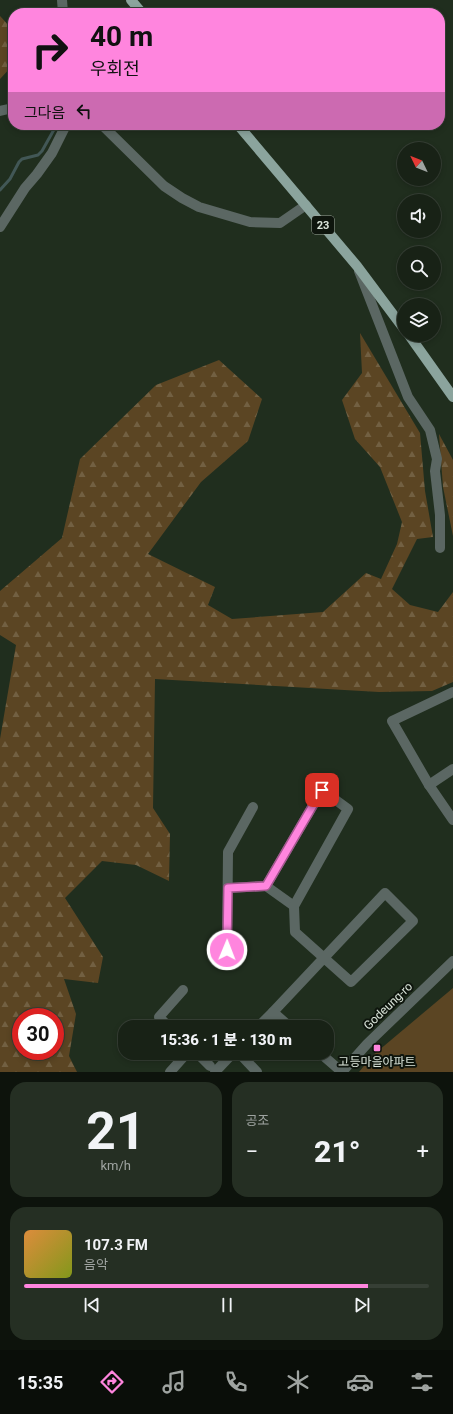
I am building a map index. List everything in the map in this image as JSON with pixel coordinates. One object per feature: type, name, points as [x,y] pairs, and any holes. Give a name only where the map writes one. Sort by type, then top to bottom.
[{"type":"main road","points":[[131,0],[138,8]]},
{"type":"main road","name":"23","points":[[242,130],[357,266],[397,320]]},
{"type":"main road","points":[[414,342],[453,397]]},
{"type":"street","points":[[0,227],[25,188],[52,153],[64,130]]},
{"type":"street","points":[[107,130],[164,186],[199,207],[250,222],[280,223],[306,205]]},
{"type":"street","points":[[357,266],[408,397],[430,430],[437,459],[435,471],[440,515],[440,548]]},
{"type":"street","points":[[453,692],[392,721],[429,785],[453,820]]},
{"type":"street","points":[[429,785],[453,769]]},
{"type":"street","points":[[265,1020],[273,1012],[324,958],[385,893],[413,920],[351,982],[324,958],[295,932],[294,906],[348,809],[322,790],[266,886]]},
{"type":"street","points":[[227,950],[228,852],[253,807]]},
{"type":"street","points":[[228,888],[266,886],[294,906]]},
{"type":"street","name":"Godeung-ro","points":[[342,1072],[367,1044],[453,961]]},
{"type":"street","points":[[162,1020],[159,1017],[183,990]]},
{"type":"street","points":[[273,1012],[282,1020]]},
{"type":"street","points":[[170,1072],[181,1060]]},
{"type":"street","points":[[204,1060],[213,1069],[224,1060]]},
{"type":"street","points":[[246,1060],[257,1072]]},
{"type":"street","points":[[328,1060],[342,1072]]},
{"type":"green space","points":[[0,16],[8,25],[8,70],[0,79]]},
{"type":"green space","points":[[360,333],[420,433],[425,491],[433,537],[417,539],[392,589],[410,605],[438,612],[453,592],[453,682],[432,691],[379,692],[155,679],[153,808],[170,834],[169,881],[136,865],[102,861],[65,898],[103,957],[98,983],[64,979],[76,1014],[69,1056],[77,1072],[0,1072],[0,739],[16,645],[0,635],[0,591],[62,538],[80,459],[156,385],[219,360],[262,399],[248,441],[201,482],[148,554],[215,587],[208,605],[232,619],[323,612],[366,573],[381,579],[397,544],[402,522],[380,467],[355,439],[342,400],[362,373]]},
{"type":"green space","points":[[439,434],[453,460],[453,536],[443,487]]},
{"type":"green space","points":[[453,988],[453,1072],[359,1072],[372,1056]]},
{"type":"waterway","points":[[0,190],[10,179],[22,159],[38,155],[42,151],[54,130]]},
{"type":"place","name":"고등마을아파트","points":[[377,1048]]},
{"type":"route","points":[[227,950],[228,888],[266,886],[322,790]]}]
